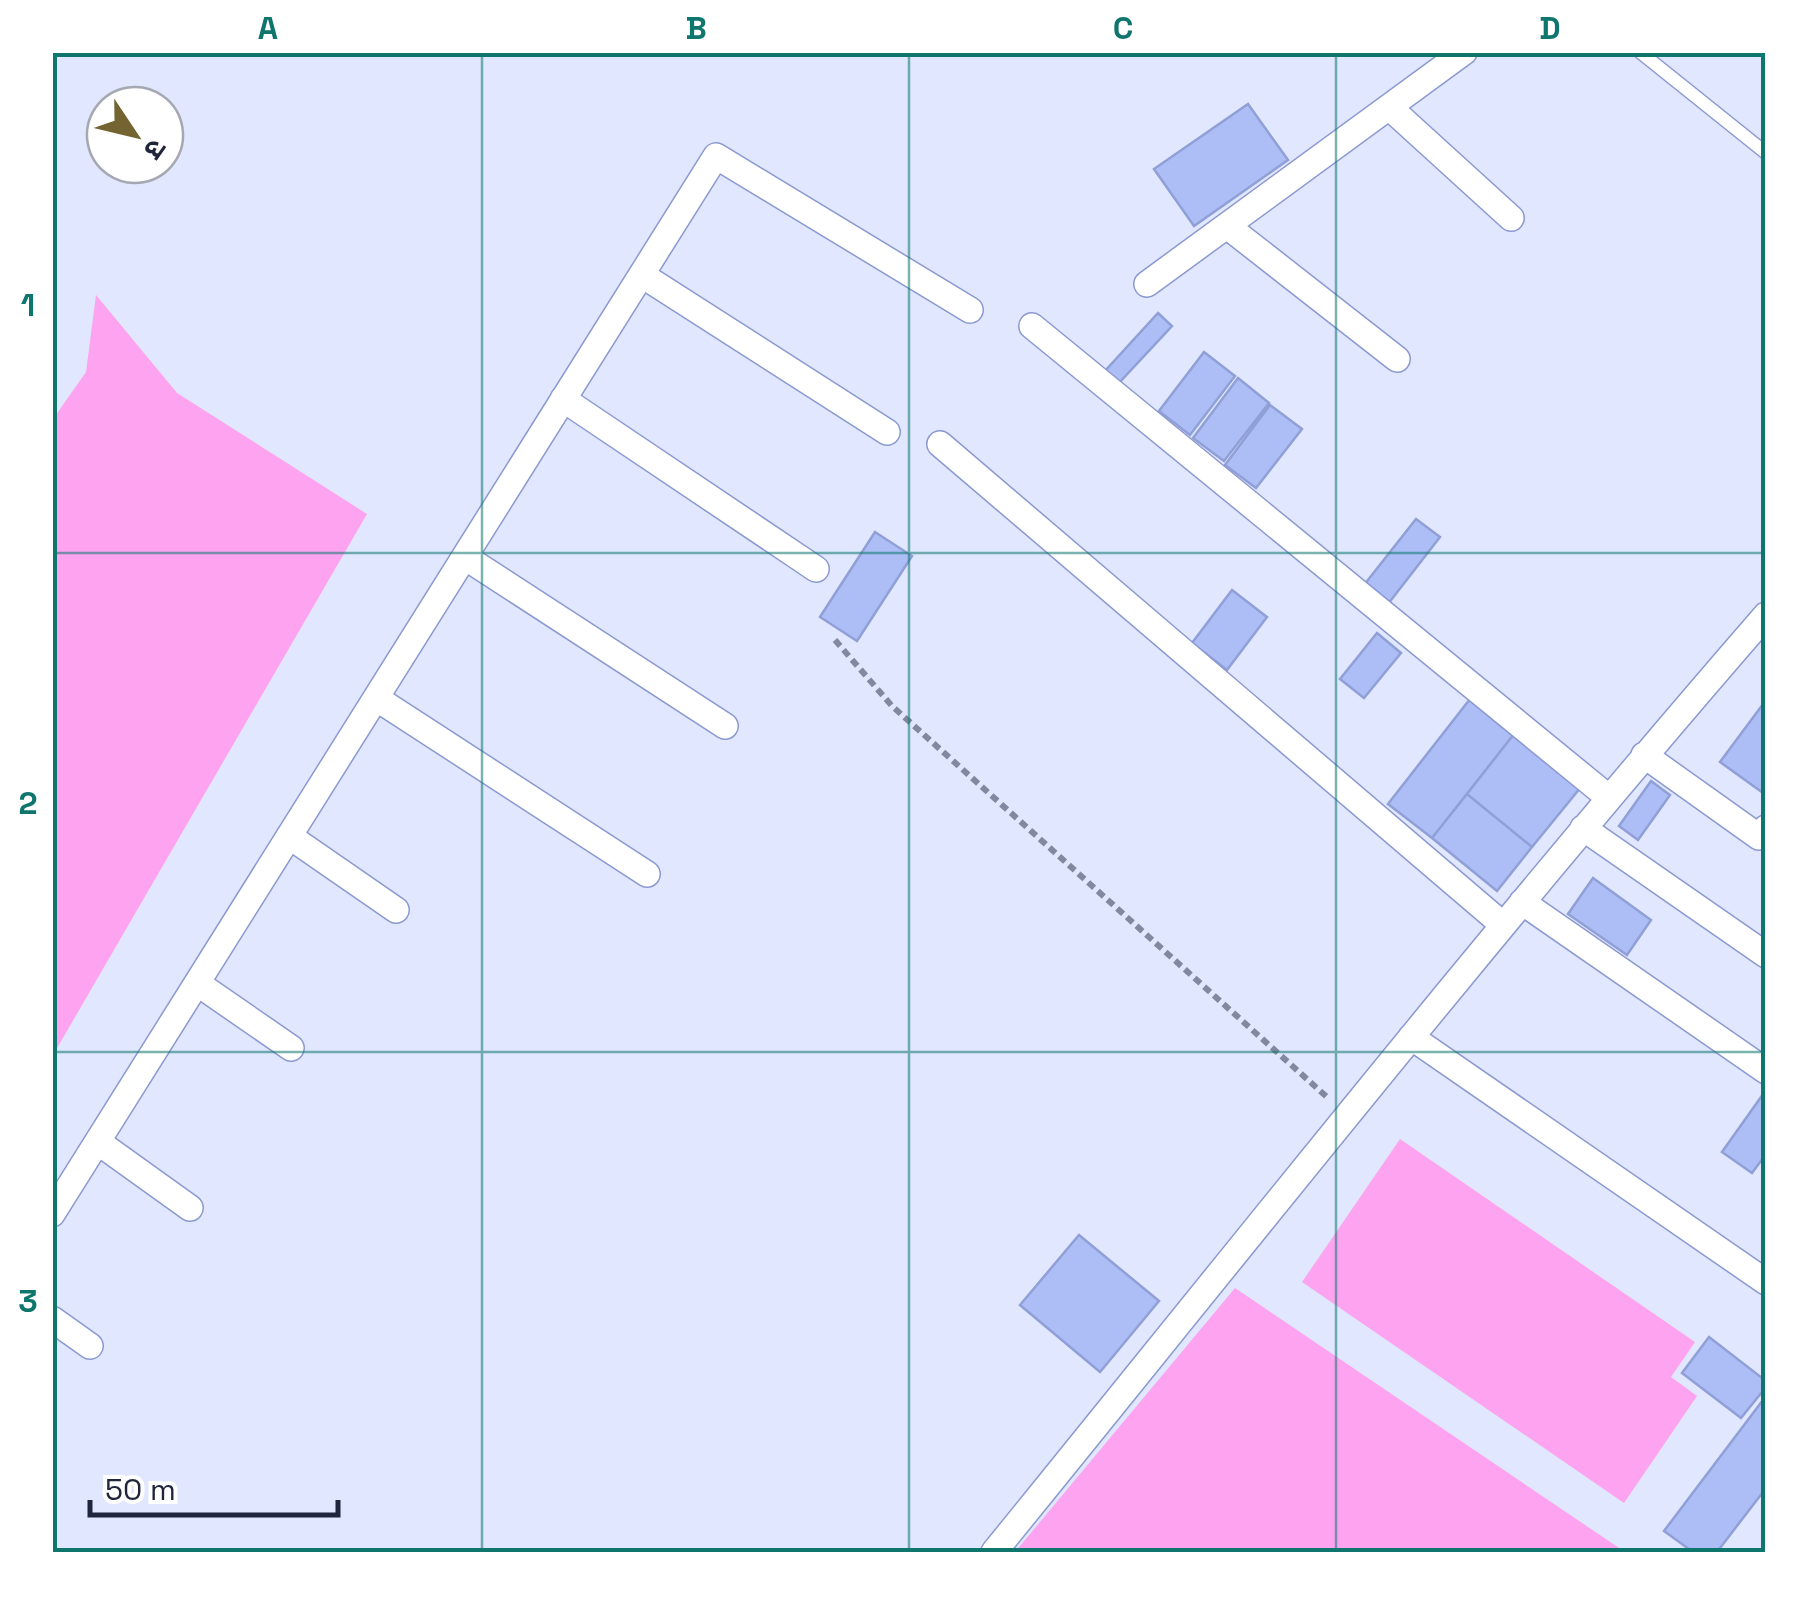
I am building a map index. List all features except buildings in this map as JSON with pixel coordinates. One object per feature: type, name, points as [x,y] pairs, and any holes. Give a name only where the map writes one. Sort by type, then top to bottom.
[{"type":"street","points":[[1147,284],[1464,52]]},
{"type":"street","points":[[1390,107],[1511,218]]},
{"type":"street","points":[[52,1214],[716,156],[970,310]]},
{"type":"street","points":[[1226,226],[1396,360]]},
{"type":"street","points":[[642,274],[888,432]]},
{"type":"street","points":[[1032,326],[1608,797]]},
{"type":"street","points":[[563,400],[816,569]]},
{"type":"street","points":[[940,444],[1502,924]]},
{"type":"street","points":[[465,557],[725,726]]},
{"type":"street","points":[[994,1552],[1502,924],[1766,615]]},
{"type":"street","points":[[376,698],[647,874]]},
{"type":"street","points":[[1644,754],[1758,837],[1766,828]]},
{"type":"street","points":[[1583,828],[1766,956]]},
{"type":"street","points":[[289,836],[396,910]]},
{"type":"street","points":[[1522,902],[1766,1072]]},
{"type":"street","points":[[198,982],[291,1048]]},
{"type":"street","points":[[1411,1037],[1766,1282]]},
{"type":"street","points":[[98,1142],[190,1208]]},
{"type":"street","points":[[52,1319],[90,1346]]},
{"type":"lane","points":[[1640,52],[1766,153]]},
{"type":"path","points":[[835,640],[892,706],[1350,1114]]},
{"type":"shaded area","points":[[96,295],[177,393],[367,514],[53,1055],[53,419],[86,372]]},
{"type":"shaded area","points":[[1400,1139],[1695,1342],[1671,1377],[1697,1396],[1624,1503],[1302,1282]]},
{"type":"shaded area","points":[[1235,1288],[1625,1552],[1015,1552]]}]
